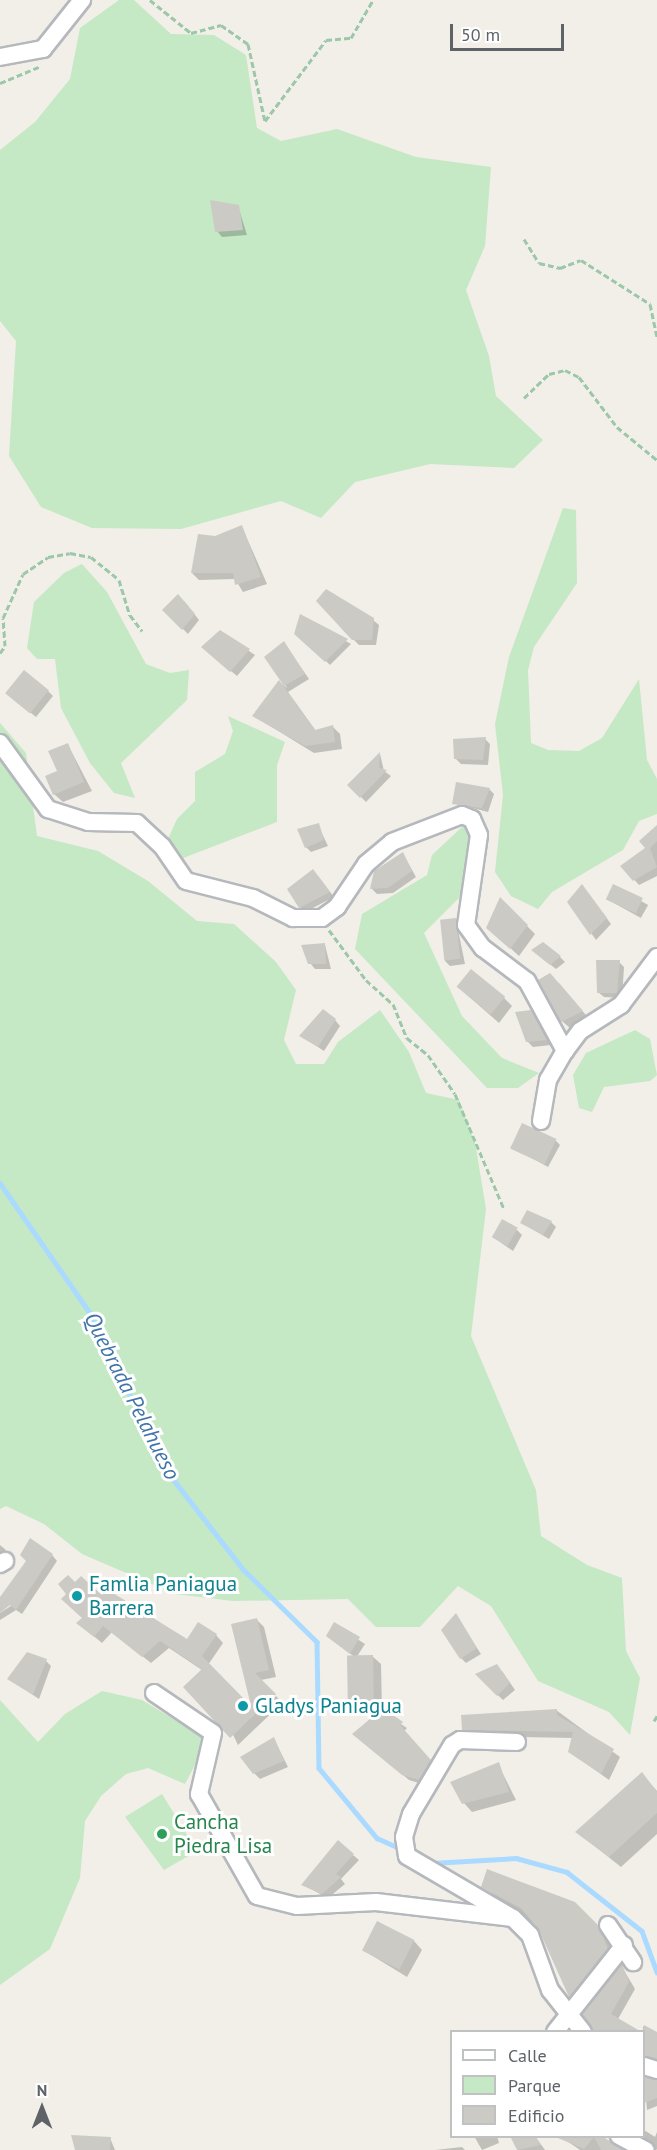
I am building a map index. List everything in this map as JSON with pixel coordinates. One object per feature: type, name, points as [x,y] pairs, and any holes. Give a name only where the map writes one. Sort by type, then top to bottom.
[{"type":"street","points":[[0,57],[43,49],[82,0]]},
{"type":"street","points":[[0,743],[48,809],[88,822],[137,824],[162,846],[186,881],[253,898],[293,918],[322,918],[336,907],[366,864],[392,842],[462,815],[472,819],[479,835],[466,925],[483,948],[527,981],[565,1050]]},
{"type":"street","points":[[541,1121],[548,1080],[565,1050],[580,1031],[621,1005],[657,957]]},
{"type":"street","points":[[154,1693],[213,1733],[213,1750],[200,1780],[201,1802],[257,1896],[297,1906],[376,1902],[513,1918]]},
{"type":"street","points":[[517,1742],[460,1740],[452,1745],[404,1838],[407,1856],[513,1918],[530,1935],[550,1990],[567,2018],[582,2030]]},
{"type":"street","points":[[608,1925],[624,1945],[633,1962]]},
{"type":"street","points":[[556,2030],[624,1945]]},
{"type":"street","points":[[623,2138],[645,2150]]},
{"type":"path","points":[[150,0],[191,33],[221,25],[248,44],[265,121],[326,40],[351,38],[374,0]]},
{"type":"path","points":[[524,239],[539,262],[560,268],[581,260],[650,304],[657,338]]},
{"type":"path","points":[[524,398],[549,374],[565,370],[579,377],[617,427],[657,460]]},
{"type":"path","points":[[0,653],[6,646],[3,618],[23,574],[48,557],[70,553],[91,557],[119,580],[130,615],[142,631]]},
{"type":"path","points":[[322,918],[366,980],[393,1004],[407,1038],[428,1055],[455,1094],[504,1209]]},
{"type":"path","points":[[654,1721],[657,1716]]},
{"type":"green space","points":[[119,0],[134,0],[171,34],[214,35],[246,55],[257,128],[281,141],[337,129],[416,157],[491,167],[485,246],[466,290],[489,356],[496,396],[543,440],[514,468],[430,464],[355,482],[321,518],[281,501],[181,529],[92,528],[41,507],[9,456],[16,341],[0,321],[0,150],[35,122],[70,79],[80,28]]},
{"type":"green space","points":[[563,508],[576,510],[577,583],[534,647],[528,670],[531,743],[548,750],[579,751],[602,738],[639,679],[647,760],[657,779],[657,814],[639,821],[623,850],[552,892],[538,909],[511,896],[495,872],[503,795],[495,724],[509,657]]},
{"type":"green space","points":[[82,564],[107,592],[146,664],[170,673],[189,670],[187,700],[121,763],[135,798],[114,793],[90,763],[61,708],[55,659],[37,659],[27,648],[34,602],[64,573]]},
{"type":"green space","points":[[228,716],[285,742],[277,765],[277,822],[178,860],[168,839],[177,819],[195,801],[195,772],[225,754],[233,731]]},
{"type":"green space","points":[[0,723],[26,753],[37,836],[98,851],[148,881],[197,921],[234,924],[276,962],[296,990],[284,1040],[296,1064],[324,1064],[338,1042],[380,1010],[409,1052],[426,1093],[459,1100],[475,1142],[486,1209],[471,1336],[536,1490],[541,1536],[587,1565],[622,1578],[626,1651],[640,1678],[630,1735],[609,1712],[538,1681],[491,1606],[458,1586],[420,1627],[376,1627],[348,1599],[233,1601],[175,1594],[82,1554],[44,1524],[6,1506],[0,1509]]},
{"type":"green space","points":[[462,827],[472,828],[474,868],[459,898],[424,933],[462,1016],[502,1058],[539,1073],[518,1088],[487,1088],[355,949],[362,914],[427,875],[432,855]]},
{"type":"green space","points":[[635,1030],[650,1039],[657,1075],[650,1081],[604,1087],[592,1112],[579,1108],[573,1075],[586,1053]]},
{"type":"green space","points":[[102,1691],[142,1700],[208,1740],[185,1784],[148,1768],[126,1774],[101,1796],[85,1821],[80,1878],[50,1949],[0,1985],[0,1700],[38,1742],[65,1714]]},
{"type":"green space","name":"Cancha Piedra Lisa","points":[[162,1794],[197,1851],[164,1870],[125,1817]]},
{"type":"building","points":[[210,200],[239,205],[243,230],[215,232]]},
{"type":"building","points":[[242,525],[261,577],[235,585],[233,573],[191,573],[198,534],[215,536]]},
{"type":"building","points":[[326,589],[374,618],[372,640],[352,640],[316,601]]},
{"type":"building","points":[[178,594],[195,614],[182,630],[162,610]]},
{"type":"building","points":[[300,614],[348,639],[325,662],[294,634]]},
{"type":"building","points":[[220,630],[250,649],[230,672],[201,647]]},
{"type":"building","points":[[284,641],[305,674],[284,686],[264,657]]},
{"type":"building","points":[[24,670],[49,690],[30,713],[5,693]]},
{"type":"building","points":[[279,680],[315,730],[333,725],[335,742],[305,746],[252,716]]},
{"type":"building","points":[[486,737],[483,760],[454,759],[453,739]]},
{"type":"building","points":[[68,743],[84,782],[53,795],[45,776],[57,771],[48,751]]},
{"type":"building","points":[[380,752],[379,768],[387,770],[360,798],[347,785]]},
{"type":"building","points":[[456,782],[490,788],[482,808],[452,804]]},
{"type":"building","points":[[319,823],[324,840],[305,848],[297,829]]},
{"type":"building","points":[[657,825],[657,841],[650,848],[657,867],[633,881],[620,866],[645,848],[639,841]]},
{"type":"building","points":[[403,852],[412,871],[388,888],[370,889],[374,871]]},
{"type":"building","points":[[313,869],[330,892],[299,908],[287,889]]},
{"type":"building","points":[[582,884],[607,918],[590,935],[567,902]]},
{"type":"building","points":[[613,884],[643,898],[636,913],[606,899]]},
{"type":"building","points":[[500,897],[528,925],[510,949],[486,928]]},
{"type":"building","points":[[456,918],[460,959],[444,960],[440,920]]},
{"type":"building","points":[[543,942],[561,956],[550,965],[531,950]]},
{"type":"building","points":[[325,943],[326,964],[308,964],[301,945]]},
{"type":"building","points":[[596,960],[620,960],[617,993],[597,993]]},
{"type":"building","points":[[471,969],[505,997],[491,1015],[457,987]]},
{"type":"building","points":[[550,973],[583,1011],[561,1022],[538,980]]},
{"type":"building","points":[[323,1009],[336,1019],[318,1047],[299,1036]]},
{"type":"building","points":[[531,1010],[547,1040],[526,1042],[515,1012]]},
{"type":"building","points":[[522,1123],[556,1139],[545,1164],[510,1148]]},
{"type":"building","points":[[527,1210],[552,1221],[543,1235],[520,1223]]},
{"type":"building","points":[[502,1219],[518,1228],[508,1246],[492,1237]]},
{"type":"building","points":[[30,1538],[53,1554],[16,1610],[10,1605],[0,1613],[0,1597],[26,1561],[20,1555]]},
{"type":"building","points":[[68,1575],[75,1582],[81,1576],[102,1595],[105,1588],[187,1639],[198,1622],[217,1634],[202,1656],[251,1706],[231,1624],[257,1618],[269,1670],[255,1673],[276,1694],[230,1738],[183,1687],[202,1669],[160,1641],[142,1657],[103,1626],[94,1637],[76,1623],[82,1618],[61,1599],[66,1594],[58,1584]]},
{"type":"building","points":[[456,1613],[477,1648],[460,1659],[441,1630]]},
{"type":"building","points":[[334,1622],[360,1637],[350,1654],[326,1636]]},
{"type":"building","points":[[27,1652],[47,1659],[33,1695],[7,1679]]},
{"type":"building","points":[[347,1655],[373,1655],[374,1710],[348,1710]]},
{"type":"building","points":[[497,1664],[510,1683],[497,1696],[475,1674]]},
{"type":"building","points":[[383,1708],[403,1722],[400,1725],[431,1760],[419,1780],[402,1775],[352,1734]]},
{"type":"building","points":[[557,1709],[557,1715],[614,1749],[601,1774],[568,1752],[573,1732],[462,1730],[461,1715]]},
{"type":"building","points":[[274,1737],[284,1761],[253,1774],[240,1757]]},
{"type":"building","points":[[499,1762],[509,1792],[462,1804],[450,1782]]},
{"type":"building","points":[[642,1772],[657,1792],[657,1813],[609,1857],[575,1832]]},
{"type":"building","points":[[338,1840],[354,1854],[336,1874],[341,1877],[322,1894],[301,1885]]},
{"type":"building","points":[[487,1869],[575,1902],[598,1925],[608,1949],[569,1997],[538,1928],[521,1908],[481,1887]]},
{"type":"building","points":[[377,1921],[414,1940],[399,1969],[362,1950]]},
{"type":"building","points":[[622,1964],[629,1982],[611,2014],[638,2030],[592,2030],[582,2014]]},
{"type":"building","points":[[644,2025],[657,2032],[657,2059],[645,2056]]},
{"type":"building","points":[[645,2077],[657,2080],[657,2098],[645,2103]]},
{"type":"building","points":[[71,2135],[111,2137],[110,2150],[75,2150]]},
{"type":"building","points":[[511,2138],[536,2138],[541,2145],[517,2150]]},
{"type":"building","points":[[558,2138],[593,2138],[584,2149]]},
{"type":"building","points":[[595,2138],[605,2138],[623,2150],[601,2150]]},
{"type":"waterway","name":"Quebrada Pelahueso","points":[[0,1183],[92,1316],[166,1470],[243,1569],[317,1642],[319,1768],[377,1838],[402,1849]]},
{"type":"waterway","name":"Quebrada Pelahueso","points":[[432,1863],[516,1858],[567,1872],[642,1931],[657,1972]]},
{"type":"place","name":"Famlia Paniagua Barrera","points":[[77,1596]]},
{"type":"place","name":"Gladys Paniagua","points":[[243,1706]]},
{"type":"place","name":"Cancha Piedra Lisa","points":[[162,1834]]}]
